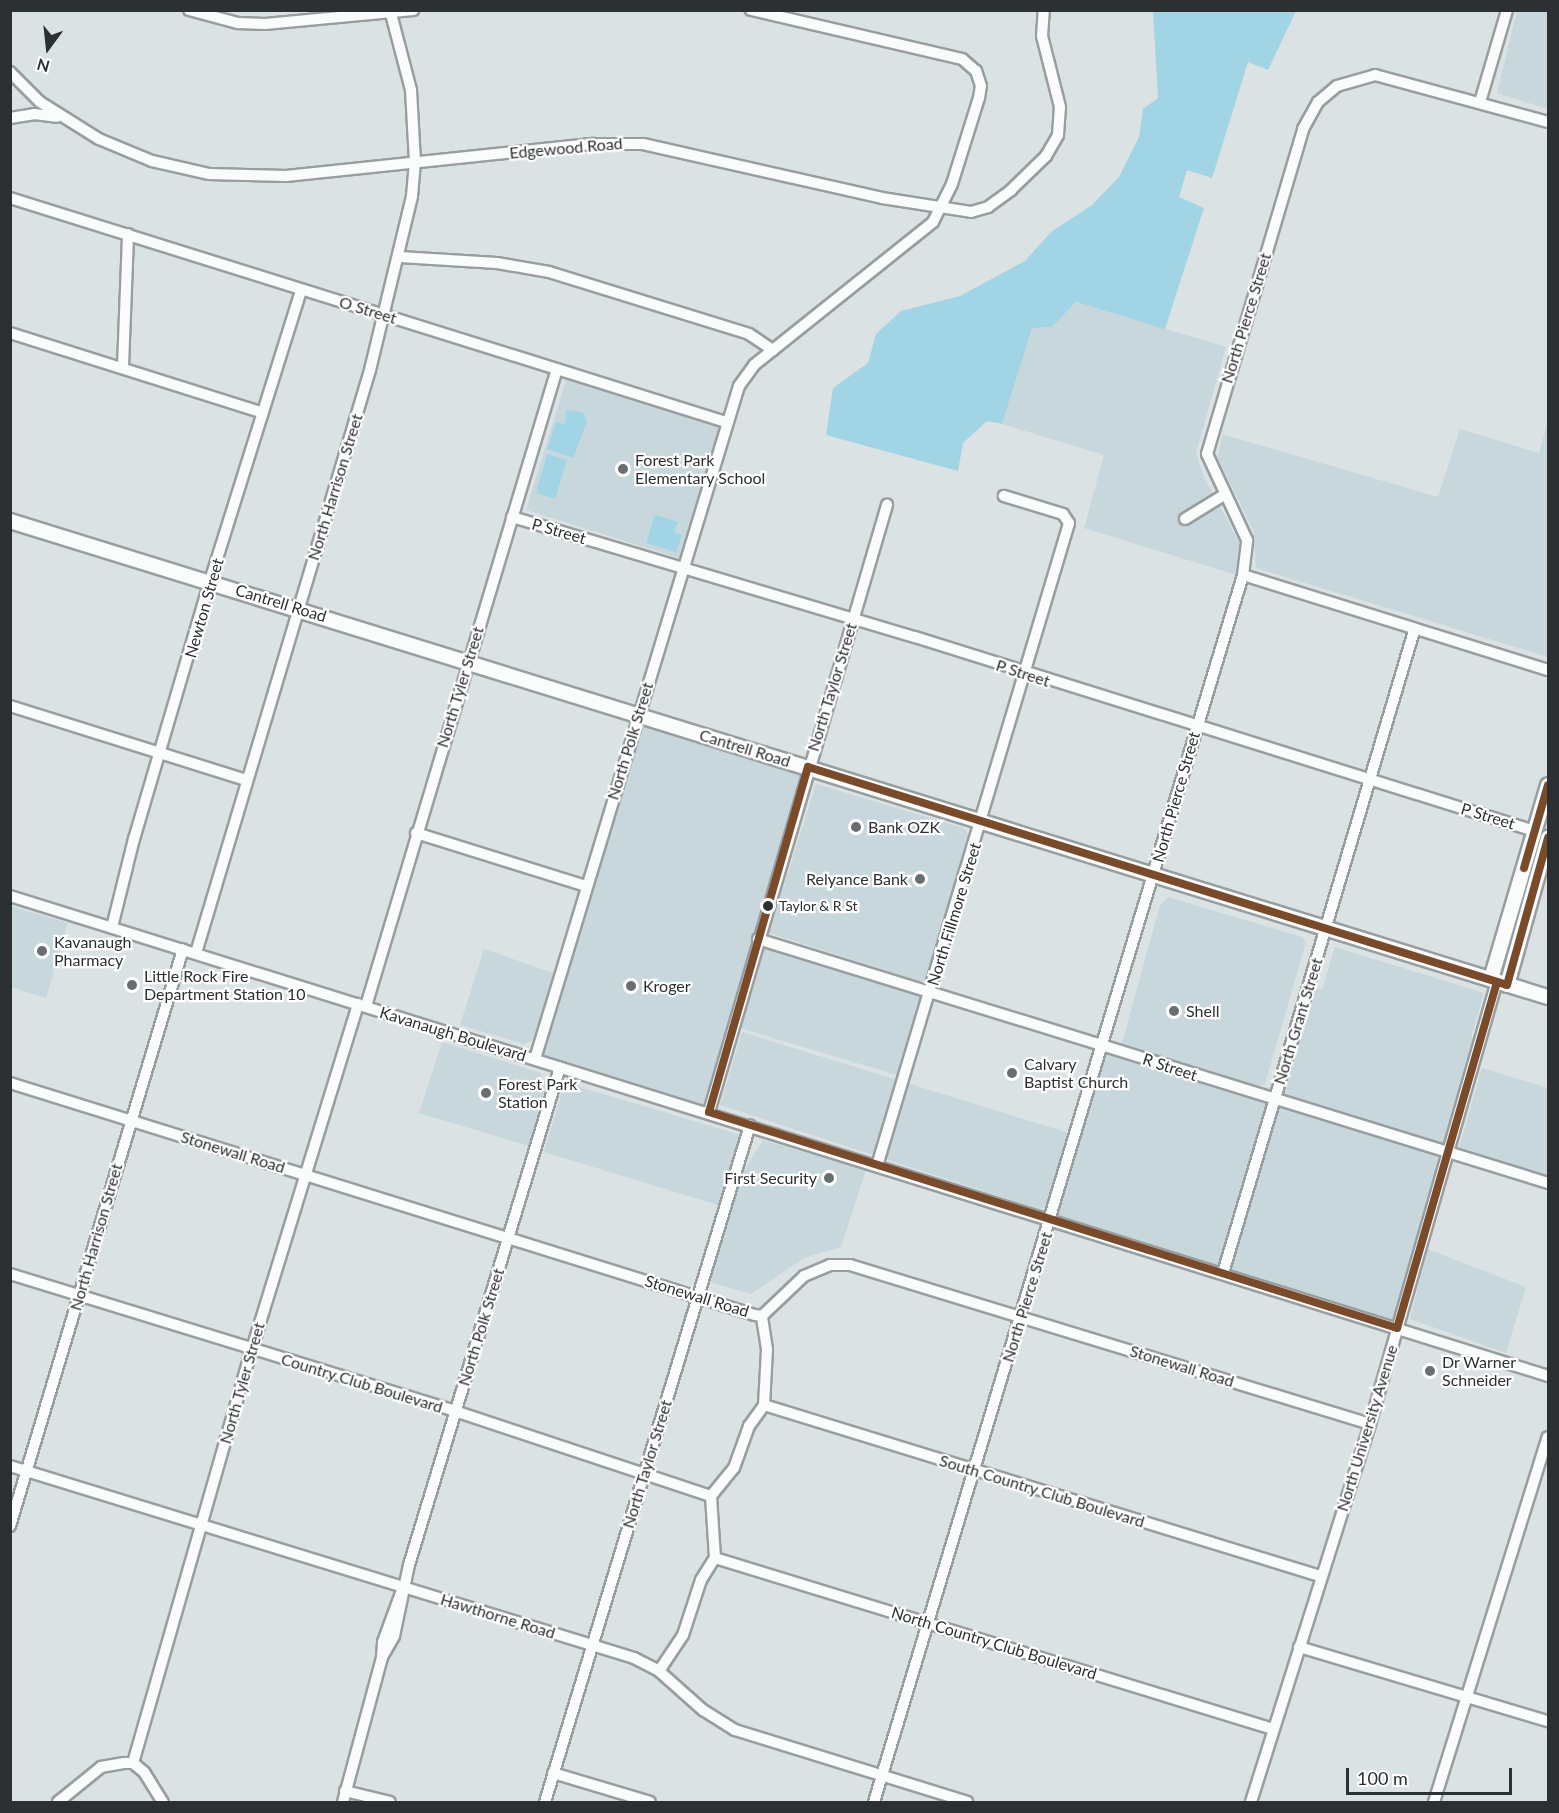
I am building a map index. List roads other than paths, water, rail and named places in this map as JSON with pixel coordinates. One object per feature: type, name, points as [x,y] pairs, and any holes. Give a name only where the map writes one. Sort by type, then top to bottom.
[{"type":"main road","name":"Cantrell Road","points":[[10,521],[210,581],[1548,997]]},
{"type":"main road","name":"North University Avenue","points":[[1498,982],[1548,785]]},
{"type":"main road","name":"North University Avenue","points":[[1498,982],[1548,838]]},
{"type":"street","points":[[189,10],[258,24],[391,14],[413,10]]},
{"type":"street","points":[[751,10],[967,62],[980,80],[979,98],[942,209]]},
{"type":"street","name":"Edgewood Road","points":[[10,72],[27,91],[63,118],[142,158],[209,174],[286,176],[592,144],[643,144],[942,209],[971,212],[988,207],[1031,172],[1055,143],[1060,107],[1042,36],[1044,10]]},
{"type":"street","points":[[1480,102],[1507,10]]},
{"type":"street","name":"North Harrison Street","points":[[196,953],[299,609],[400,257],[415,162],[411,90],[391,14]]},
{"type":"street","name":"North Pierce Street","points":[[874,1803],[1243,575],[1247,540],[1207,460],[1212,429],[1289,171],[1312,109],[1337,86],[1375,75],[1548,122]]},
{"type":"street","points":[[10,118],[34,114],[63,118]]},
{"type":"street","name":"O Street","points":[[10,198],[726,422]]},
{"type":"street","name":"North Polk Street","points":[[535,1059],[726,422],[743,378],[773,350],[914,241],[942,209]]},
{"type":"street","points":[[123,366],[128,234]]},
{"type":"street","points":[[400,257],[496,263],[549,272],[749,333],[773,350]]},
{"type":"street","name":"Newton Street","points":[[112,927],[134,839],[162,753],[210,581],[301,290]]},
{"type":"street","points":[[10,333],[123,366],[263,412]]},
{"type":"street","name":"North Tyler Street","points":[[133,1763],[252,1349],[416,833],[557,369]]},
{"type":"street","points":[[1185,519],[1224,495]]},
{"type":"street","name":"North Fillmore Street","points":[[877,1166],[1026,675],[1069,523],[1063,514],[1004,496]]},
{"type":"street","name":"North Taylor Street","points":[[709,1112],[808,767],[887,505]]},
{"type":"street","name":"P Street","points":[[512,517],[852,619],[1026,675],[1535,831]]},
{"type":"street","points":[[1243,575],[1414,631],[1548,670]]},
{"type":"street","name":"North Grant Street","points":[[1223,1274],[1372,780],[1414,631]]},
{"type":"street","points":[[10,706],[246,780]]},
{"type":"street","points":[[416,833],[586,886]]},
{"type":"street","name":"Kavanaugh Boulevard","points":[[10,896],[709,1112],[1548,1376]]},
{"type":"street","name":"R Street","points":[[758,939],[1548,1183]]},
{"type":"street","name":"North Harrison Street","points":[[10,1526],[183,950]]},
{"type":"street","name":"North University Avenue","points":[[1251,1803],[1320,1576],[1370,1424],[1446,1153],[1498,982]]},
{"type":"street","name":"North Polk Street","points":[[343,1803],[393,1607],[404,1587],[560,1067]]},
{"type":"street","name":"Stonewall Road","points":[[10,1083],[762,1316],[795,1281],[837,1264],[865,1268],[1370,1424]]},
{"type":"street","name":"North Taylor Street","points":[[545,1803],[750,1125]]},
{"type":"street","name":"Country Club Boulevard","points":[[10,1275],[455,1411],[644,1471],[711,1496]]},
{"type":"street","points":[[659,1671],[683,1635],[701,1580],[715,1558],[711,1496],[734,1468],[748,1426],[764,1405],[767,1349],[762,1316]]},
{"type":"street","name":"South Country Club Boulevard","points":[[764,1405],[1320,1576]]},
{"type":"street","points":[[1434,1803],[1548,1437]]},
{"type":"street","name":"Hawthorne Road","points":[[10,1466],[634,1658],[659,1671],[703,1710],[735,1730],[967,1803]]},
{"type":"street","name":"North Country Club Boulevard","points":[[715,1558],[1273,1729]]},
{"type":"street","points":[[1299,1647],[1548,1721]]},
{"type":"street","points":[[58,1803],[101,1767],[133,1763],[152,1781],[163,1803]]},
{"type":"street","points":[[553,1773],[650,1803]]},
{"type":"street","points":[[345,1791],[390,1803]]},
{"type":"place","name":"Forest Park Elementary School","points":[[623,469]]},
{"type":"place","name":"Bank OZK","points":[[856,827]]},
{"type":"place","name":"Relyance Bank","points":[[920,879]]},
{"type":"place","name":"Taylor & R St","points":[[768,906]]},
{"type":"place","name":"Kavanaugh Pharmacy","points":[[42,951]]},
{"type":"place","name":"Little Rock Fire Department Station 10","points":[[132,985]]},
{"type":"place","name":"Kroger","points":[[631,986]]},
{"type":"place","name":"Shell","points":[[1174,1011]]},
{"type":"place","name":"Calvary Baptist Church","points":[[1012,1073]]},
{"type":"place","name":"Forest Park Station","points":[[486,1093]]},
{"type":"place","name":"First Security","points":[[829,1178]]},
{"type":"place","name":"Dr Warner Schneider","points":[[1430,1371]]}]
